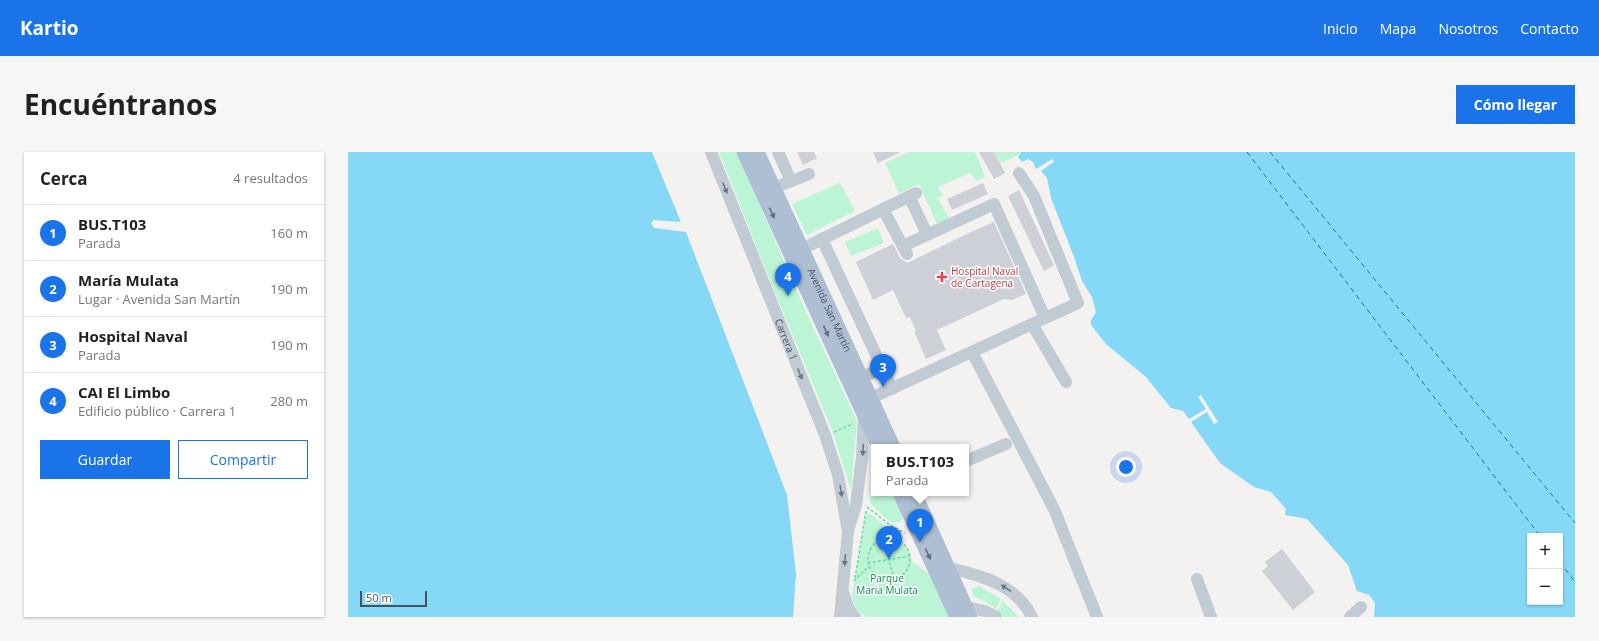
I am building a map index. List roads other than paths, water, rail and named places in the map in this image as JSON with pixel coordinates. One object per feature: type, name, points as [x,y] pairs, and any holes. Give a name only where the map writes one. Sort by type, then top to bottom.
[{"type":"main road","name":"Avenida San Martín","points":[[744,152],[862,419],[877,444]]},
{"type":"main road","name":"Avenida San Martín","points":[[757,152],[892,444]]},
{"type":"main road","points":[[902,496],[965,614]]},
{"type":"main road","points":[[915,496],[949,568],[965,614]]},
{"type":"street","name":"Carrera 1","points":[[711,152],[825,435],[838,475],[848,530]]},
{"type":"street","points":[[778,152],[791,181]]},
{"type":"street","points":[[774,188],[808,174]]},
{"type":"street","points":[[871,398],[1078,303],[1034,196],[1019,174]]},
{"type":"street","points":[[802,249],[912,194],[927,234]]},
{"type":"street","points":[[883,209],[905,250],[927,234],[994,204],[1045,318]]},
{"type":"street","points":[[822,239],[892,389]]},
{"type":"street","points":[[1032,324],[1066,382]]},
{"type":"street","points":[[972,352],[1054,509],[1097,617]]},
{"type":"street","points":[[862,378],[882,368]]},
{"type":"street","name":"Carrera 1","points":[[840,617],[848,530],[856,505],[862,457],[862,419],[871,398]]},
{"type":"street","points":[[969,460],[1006,444]]},
{"type":"street","points":[[949,568],[980,576],[1007,588],[1018,597],[1032,617]]},
{"type":"street","points":[[1197,579],[1211,617]]},
{"type":"street","points":[[842,590],[850,612],[855,617]]},
{"type":"street","points":[[1350,617],[1361,607]]},
{"type":"street","points":[[965,614],[985,611],[996,617]]},
{"type":"water","points":[[348,152],[652,152],[681,222],[654,220],[651,223],[654,228],[686,232],[787,495],[796,574],[793,617],[348,617]]},
{"type":"water","points":[[1021,152],[1575,152],[1575,617],[1374,617],[1375,603],[1369,595],[1357,591],[1348,565],[1307,519],[1285,515],[1286,509],[1271,492],[1254,487],[1220,463],[1191,422],[1207,412],[1214,424],[1218,422],[1201,395],[1198,397],[1206,409],[1189,419],[1183,411],[1171,408],[1146,377],[1106,344],[1091,325],[1091,320],[1096,312],[1092,297],[1082,281],[1051,198],[1047,178],[1041,171],[1054,162],[1052,159],[1036,169],[1033,162],[1028,159],[1022,162],[1018,157]]},
{"type":"place","name":"Hospital Naval de Cartagena","points":[[942,277]]},
{"type":"place","name":"CAI El Limbo","points":[[788,296]]},
{"type":"place","name":"Hospital Naval","points":[[883,387]]},
{"type":"place","name":"BUS.T103","points":[[920,542]]},
{"type":"place","name":"María Mulata","points":[[889,559]]},
{"type":"park label","name":"Parque Maria Mulata","points":[[887,584]]}]
